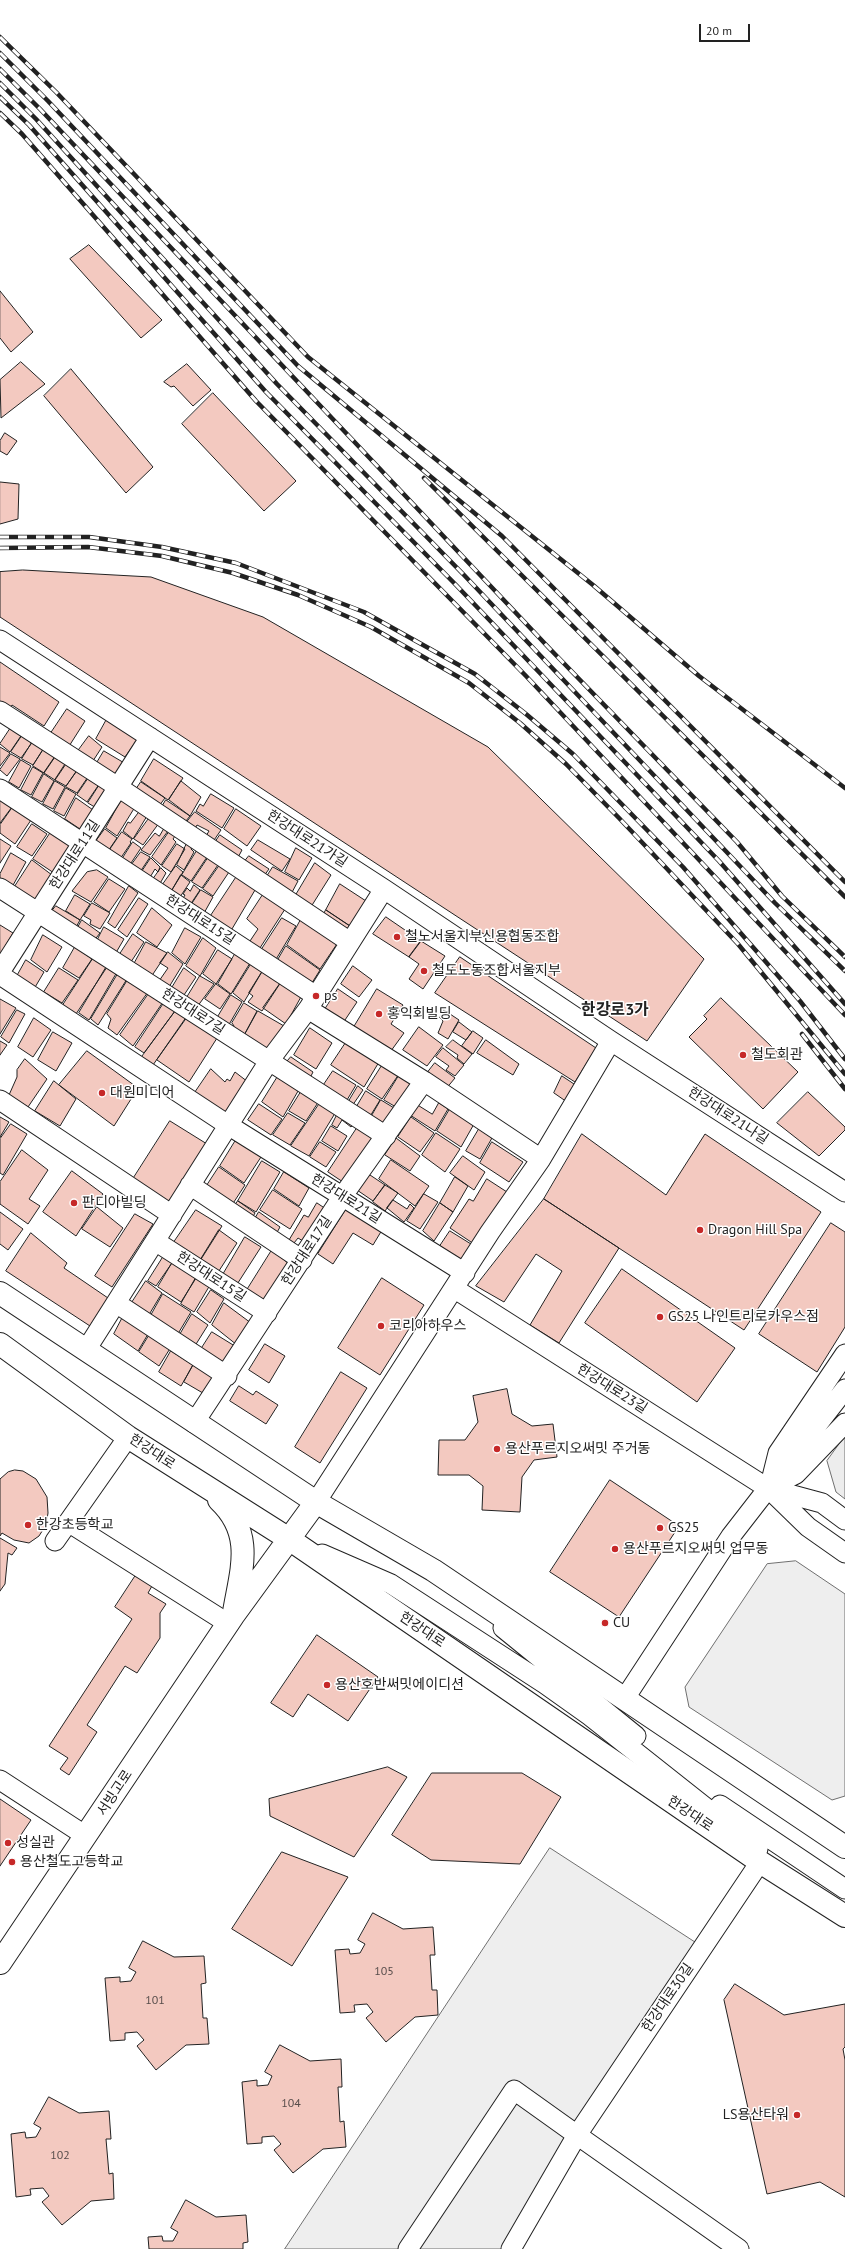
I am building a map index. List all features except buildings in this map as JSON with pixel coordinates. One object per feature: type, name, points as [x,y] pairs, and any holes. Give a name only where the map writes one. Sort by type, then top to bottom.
[{"type":"main road","points":[[0,1293],[194,1423],[316,1502],[433,1570],[845,1846]]},
{"type":"main road","name":"한강대로","points":[[2,1350],[128,1437],[289,1539],[760,1862],[845,1916]]},
{"type":"main road","points":[[200,1483],[230,1514],[238,1528],[244,1549],[231,1620]]},
{"type":"main road","name":"서빙고로","points":[[0,1963],[231,1620],[316,1502]]},
{"type":"street","name":"한강대로21가길","points":[[0,640],[384,889],[611,1041]]},
{"type":"street","points":[[0,711],[118,787],[350,942]]},
{"type":"street","name":"한강대로11길","points":[[0,974],[150,737]]},
{"type":"street","points":[[0,789],[83,844]]},
{"type":"street","name":"한강대로15길","points":[[83,844],[312,1002]]},
{"type":"street","name":"한강대로7길","points":[[0,888],[386,1136]]},
{"type":"street","points":[[86,1350],[269,1061],[312,1002],[384,889]]},
{"type":"street","points":[[0,974],[228,1125]]},
{"type":"street","points":[[312,1002],[424,1082],[541,1159]]},
{"type":"street","points":[[316,1502],[541,1159],[611,1041]]},
{"type":"street","name":"한강대로21나길","points":[[611,1041],[845,1192]]},
{"type":"street","name":"한강대로17길","points":[[194,1423],[227,1376],[342,1197],[424,1082]]},
{"type":"street","points":[[0,1100],[172,1215]]},
{"type":"street","name":"한강대로21길","points":[[228,1125],[465,1273]]},
{"type":"street","points":[[190,1185],[302,1260]]},
{"type":"street","name":"한강대로15길","points":[[155,1241],[267,1313]]},
{"type":"street","name":"한강대로23길","points":[[455,1289],[769,1489],[808,1527],[845,1553]]},
{"type":"street","points":[[116,1303],[227,1376]]},
{"type":"street","points":[[769,1489],[778,1453],[845,1354]]},
{"type":"street","points":[[625,1698],[731,1536],[769,1489],[845,1389]]},
{"type":"street","points":[[769,1489],[796,1474],[845,1424]]},
{"type":"street","points":[[55,1541],[128,1437]]},
{"type":"street","name":"한강대로23길","points":[[769,1489],[822,1503],[845,1520]]},
{"type":"street","points":[[68,1522],[231,1620]]},
{"type":"street","points":[[289,1539],[391,1584],[545,1684],[596,1721],[824,1902]]},
{"type":"street","points":[[433,1570],[725,1809],[845,1889]]},
{"type":"street","points":[[0,1780],[86,1836]]},
{"type":"street","name":"한강대로30길","points":[[511,2249],[577,2135],[760,1862]]},
{"type":"street","points":[[408,2249],[514,2090],[739,2249]]},
{"type":"shaded area","points":[[845,1436],[845,1499],[836,1492],[827,1461]]},
{"type":"shaded area","points":[[796,1561],[845,1594],[845,1796],[832,1800],[689,1707],[685,1687],[767,1564]]},
{"type":"shaded area","points":[[550,1848],[698,1944],[504,2249],[285,2249]]},
{"type":"railway","points":[[0,37],[56,92],[308,357],[593,585],[699,676],[845,788]]},
{"type":"railway","points":[[0,53],[48,101],[298,366],[502,536],[845,882]]},
{"type":"railway","points":[[0,69],[40,109],[550,649],[737,842],[782,896],[845,957]]},
{"type":"railway","points":[[0,83],[36,119],[277,384],[464,575],[775,903],[845,971]]},
{"type":"railway","points":[[0,97],[29,125],[266,392],[456,585],[719,861],[845,1004]]},
{"type":"railway","points":[[0,113],[22,134],[256,401],[526,676],[845,1015]]},
{"type":"railway","points":[[424,478],[845,897]]},
{"type":"railway","points":[[0,537],[89,537],[162,547],[236,563],[364,612],[475,674],[526,714],[573,754],[683,867],[800,1001],[845,1059]]},
{"type":"railway","points":[[0,548],[88,547],[162,556],[233,573],[298,595],[371,627],[469,683],[520,723],[566,764],[619,818],[738,944],[845,1074]]},
{"type":"railway","points":[[802,1034],[845,1089]]},
{"type":"place","name":"철노서울지부신용협동조합","points":[[397,937]]},
{"type":"place","name":"철도노동조합서울지부","points":[[424,971]]},
{"type":"place","name":"ps","points":[[316,996]]},
{"type":"place","name":"홍익회빌딩","points":[[379,1014]]},
{"type":"place","name":"철도회관","points":[[743,1055]]},
{"type":"place","name":"대원미디어","points":[[102,1093]]},
{"type":"place","name":"판디아빌딩","points":[[74,1203]]},
{"type":"place","name":"Dragon Hill Spa","points":[[700,1230]]},
{"type":"place","name":"GS25 나인트리로카우스점","points":[[660,1317]]},
{"type":"place","name":"코리아하우스","points":[[381,1326]]},
{"type":"place","name":"용산푸르지오써밋 주거동","points":[[497,1449]]},
{"type":"place","name":"한강초등학교","points":[[28,1525]]},
{"type":"place","name":"GS25","points":[[660,1528]]},
{"type":"place","name":"용산푸르지오써밋 업무동","points":[[615,1549]]},
{"type":"place","name":"CU","points":[[605,1623]]},
{"type":"place","name":"용산호반써밋에이디션","points":[[327,1685]]},
{"type":"place","name":"성실관","points":[[8,1843]]},
{"type":"place","name":"용산철도고등학교","points":[[12,1862]]},
{"type":"place","name":"LS용산타워","points":[[797,2115]]},
{"type":"district","name":"한강로3가","points":[[615,1010]]}]
